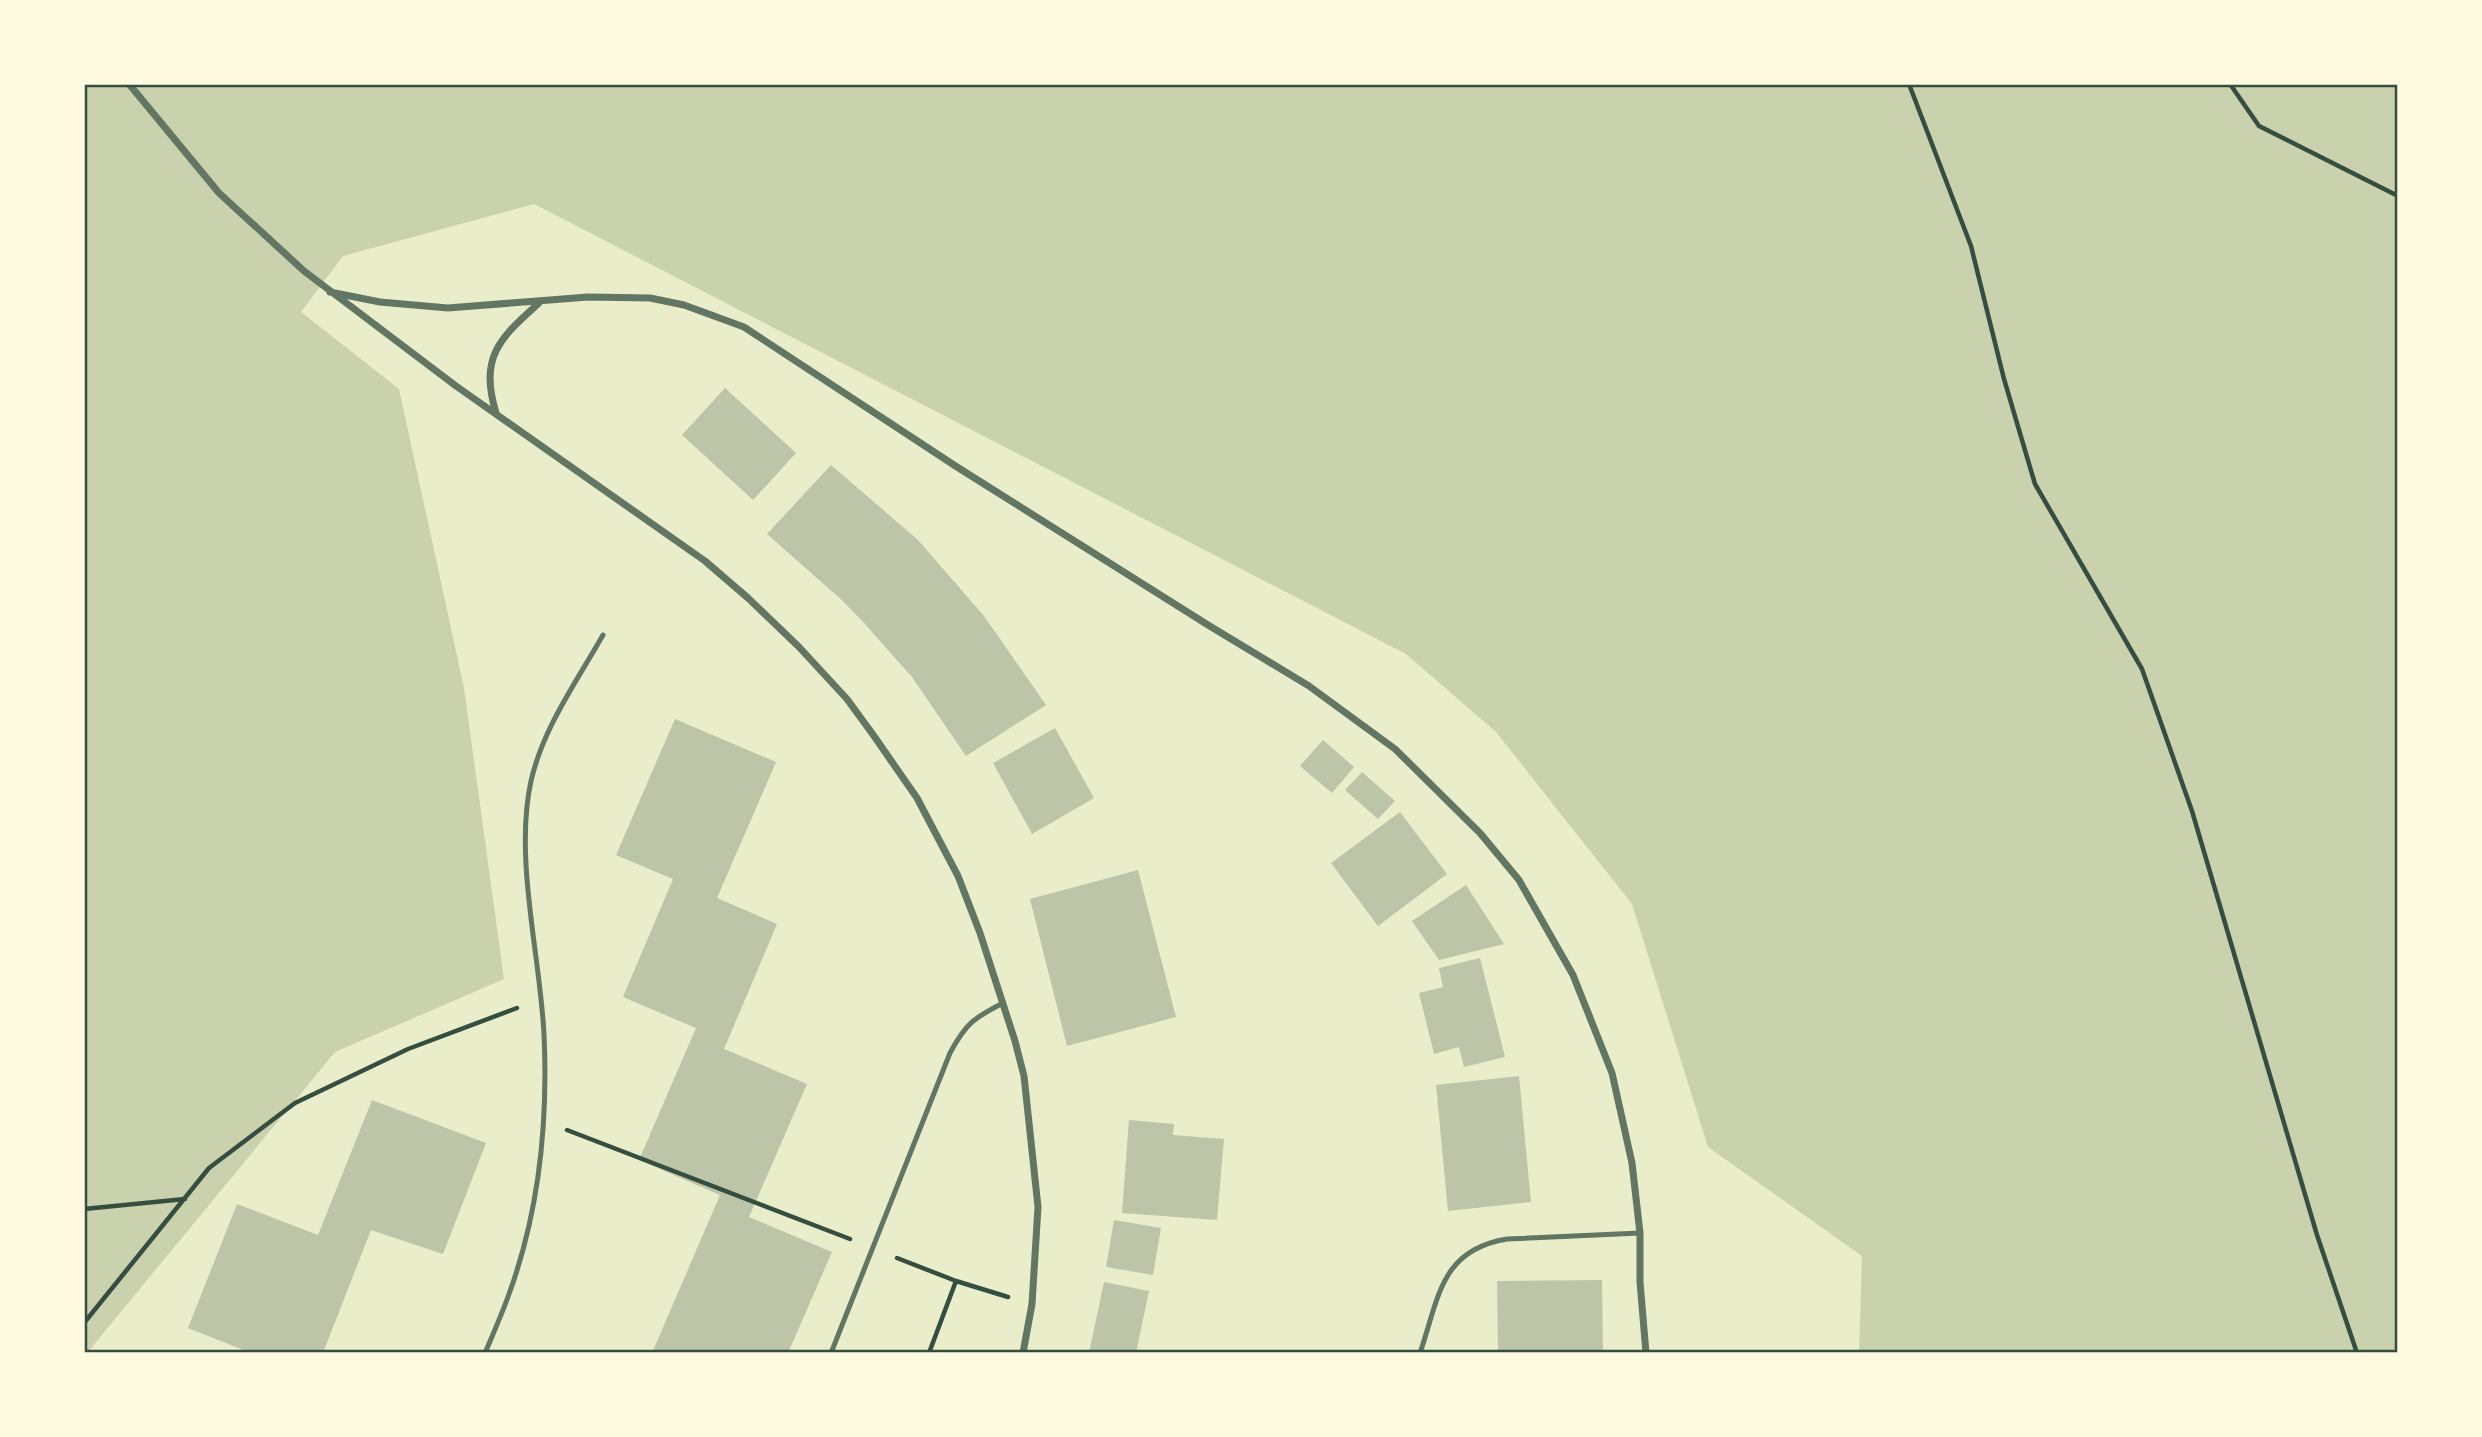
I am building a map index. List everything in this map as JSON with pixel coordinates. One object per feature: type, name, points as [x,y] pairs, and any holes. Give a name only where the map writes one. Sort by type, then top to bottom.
[{"type":"street","points":[[129,84],[219,193],[304,271],[496,414],[705,561],[748,598],[847,699],[917,798],[958,876],[980,933],[1024,1076],[1038,1207],[1032,1304],[1023,1353]]},
{"type":"street","points":[[330,292],[380,302],[448,308],[588,297],[650,298],[684,305],[744,327],[957,467],[1309,686],[1395,749],[1480,833],[1519,880],[1573,975],[1612,1073],[1632,1163],[1640,1233],[1640,1282],[1646,1353]]},
{"type":"street","points":[[496,414],[490,393],[490,370],[495,352],[503,336],[541,301]]},
{"type":"lane","points":[[485,1353],[510,1294],[528,1230],[539,1169],[544,1032],[525,829],[531,781],[549,728],[603,635]]},
{"type":"lane","points":[[831,1353],[950,1052],[973,1019],[1003,1003]]},
{"type":"lane","points":[[1420,1353],[1444,1283],[1454,1264],[1469,1251],[1488,1242],[1507,1239],[1640,1233]]},
{"type":"path","points":[[1909,84],[1971,246],[2004,379],[2035,484],[2147,682],[2192,811],[2317,1235],[2357,1353]]},
{"type":"path","points":[[2230,84],[2259,126],[2398,196]]},
{"type":"path","points":[[84,1323],[209,1168],[295,1103],[408,1049],[540,999]]},
{"type":"path","points":[[542,1121],[956,1282],[1032,1304]]},
{"type":"path","points":[[84,1209],[186,1199]]},
{"type":"path","points":[[929,1353],[956,1282]]},
{"type":"green space","points":[[84,84],[2398,84],[2398,1353],[1859,1353],[1862,1256],[1708,1147],[1632,904],[1496,732],[1406,654],[534,204],[343,256],[301,312],[399,389],[464,688],[504,979],[335,1052],[87,1353],[84,1353]]},
{"type":"building","points":[[725,388],[796,453],[753,500],[682,435]]},
{"type":"building","points":[[831,465],[918,540],[984,616],[1046,705],[966,756],[912,677],[864,623],[767,534]]},
{"type":"building","points":[[675,719],[776,762],[717,898],[777,924],[724,1049],[807,1084],[749,1217],[832,1252],[788,1353],[652,1353],[720,1195],[639,1160],[696,1028],[623,997],[673,879],[616,855]]},
{"type":"building","points":[[1055,728],[1094,798],[1032,834],[993,763]]},
{"type":"building","points":[[1323,740],[1354,767],[1332,793],[1300,766]]},
{"type":"building","points":[[1362,772],[1395,801],[1378,819],[1345,790]]},
{"type":"building","points":[[1400,812],[1447,874],[1378,926],[1331,863]]},
{"type":"building","points":[[1138,870],[1176,1017],[1067,1046],[1030,899]]},
{"type":"building","points":[[1466,885],[1504,944],[1439,960],[1412,921]]},
{"type":"building","points":[[1480,958],[1505,1057],[1464,1067],[1459,1047],[1434,1054],[1419,993],[1443,987],[1439,968]]},
{"type":"building","points":[[1519,1076],[1531,1202],[1448,1211],[1436,1085]]},
{"type":"building","points":[[372,1100],[486,1143],[443,1254],[371,1230],[323,1353],[251,1353],[188,1328],[237,1204],[318,1235]]},
{"type":"building","points":[[1129,1120],[1174,1124],[1173,1135],[1224,1139],[1217,1220],[1122,1213]]},
{"type":"building","points":[[1114,1220],[1161,1228],[1153,1275],[1106,1267]]},
{"type":"building","points":[[1602,1280],[1603,1353],[1498,1353],[1497,1281]]},
{"type":"building","points":[[1104,1282],[1149,1291],[1136,1353],[1089,1353]]}]
